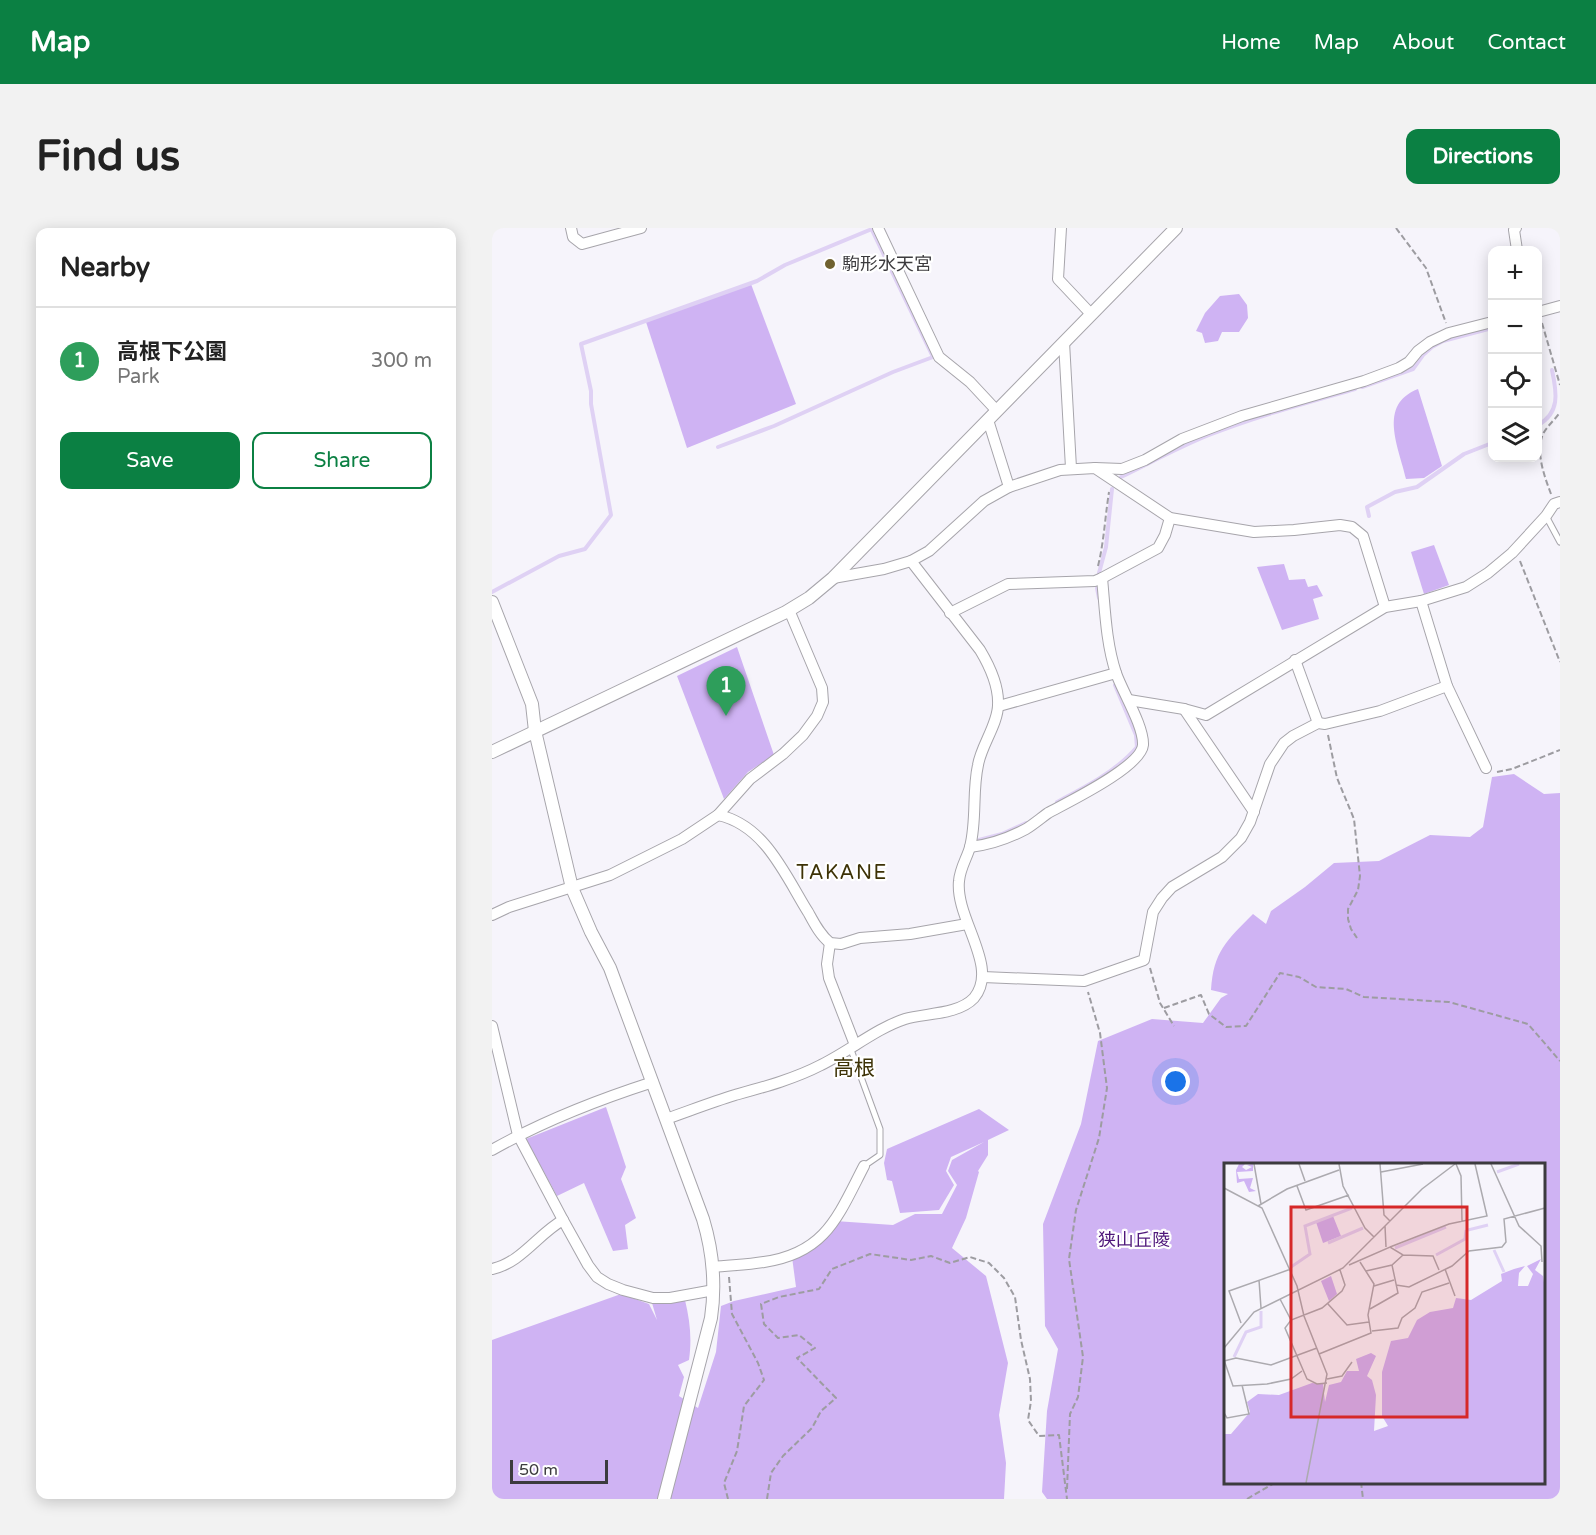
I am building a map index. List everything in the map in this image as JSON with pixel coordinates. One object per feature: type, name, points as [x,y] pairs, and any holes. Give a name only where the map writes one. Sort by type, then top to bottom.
[{"type":"street","points":[[571,228],[573,237],[582,244],[641,228]]},
{"type":"street","points":[[878,228],[939,357],[970,382],[992,415],[1009,487]]},
{"type":"street","points":[[1061,228],[1058,279],[1091,314]]},
{"type":"street","points":[[492,752],[789,610],[809,598],[833,578],[1176,228]]},
{"type":"street","points":[[1516,228],[1514,230],[1516,246]]},
{"type":"street","points":[[1542,311],[1560,306]]},
{"type":"street","points":[[833,578],[884,569],[911,561],[929,551],[984,501],[1009,487],[1071,468],[1122,469],[1145,460],[1182,439],[1242,416],[1364,381],[1399,368],[1409,362],[1430,342],[1449,333],[1488,323]]},
{"type":"street","points":[[1064,342],[1071,468]]},
{"type":"street","points":[[1095,468],[1170,518],[1254,531],[1352,526],[1363,536],[1385,607]]},
{"type":"street","points":[[1129,700],[1184,708],[1206,715],[1385,607],[1421,601],[1466,586],[1488,573],[1515,550],[1557,503]]},
{"type":"street","points":[[950,613],[1008,584],[1099,579],[1158,548],[1170,518]]},
{"type":"street","points":[[666,1119],[790,1079],[821,1065],[904,1020],[953,1009],[973,998],[983,977],[981,958],[966,924],[960,900],[959,881],[962,866],[970,848],[977,766],[999,706],[997,691],[988,664],[980,650],[911,561]]},
{"type":"street","points":[[970,848],[985,846],[1026,829],[1048,813],[1090,792],[1137,758],[1142,750],[1143,742],[1129,700],[1116,673],[1099,579]]},
{"type":"street","points":[[1421,601],[1447,686],[1486,768]]},
{"type":"street","points":[[492,603],[532,704],[534,731],[572,888],[610,968],[711,1245],[714,1290],[708,1333],[664,1499]]},
{"type":"street","points":[[493,913],[610,874],[682,839],[718,815],[750,780],[803,735],[817,717],[823,702],[822,688],[789,610]]},
{"type":"street","points":[[1295,660],[1322,723]]},
{"type":"street","points":[[999,706],[1116,673]]},
{"type":"street","points":[[983,977],[1084,981],[1143,960],[1153,912],[1162,898],[1172,887],[1222,857],[1246,830],[1270,764],[1278,750],[1293,736],[1322,723],[1380,711],[1447,686]]},
{"type":"street","points":[[1184,708],[1254,812]]},
{"type":"street","points":[[718,815],[732,818],[746,825],[768,847],[817,927],[830,943],[841,944],[860,938],[910,934],[966,924]]},
{"type":"street","points":[[830,943],[827,964],[829,978],[853,1046]]},
{"type":"street","points":[[492,1026],[518,1135],[562,1220],[588,1265],[597,1276],[608,1284],[653,1298],[670,1298],[714,1290]]},
{"type":"street","points":[[492,1150],[518,1135],[581,1107],[653,1082]]},
{"type":"street","points":[[713,1267],[762,1263],[803,1251],[829,1230],[864,1166]]},
{"type":"street","points":[[492,1269],[507,1264],[562,1220]]},
{"type":"lane","points":[[1546,516],[1560,542]]},
{"type":"lane","points":[[853,1046],[880,1129],[880,1155],[864,1166]]},
{"type":"path","points":[[1396,228],[1426,268],[1449,333]]},
{"type":"path","points":[[1542,325],[1560,385]]},
{"type":"path","points":[[1557,503],[1544,474],[1540,445],[1542,435],[1560,412]]},
{"type":"path","points":[[1099,579],[1104,523],[1113,480]]},
{"type":"path","points":[[1515,550],[1560,662]]},
{"type":"path","points":[[1322,723],[1337,778],[1354,819],[1360,876],[1358,890],[1347,909],[1347,919],[1358,938]]},
{"type":"path","points":[[1486,768],[1493,772],[1512,769],[1560,750]]},
{"type":"path","points":[[1143,960],[1149,961],[1153,981],[1174,1026]]},
{"type":"path","points":[[1164,1008],[1201,995],[1209,1014],[1226,1027],[1246,1026],[1280,973],[1299,977],[1316,987],[1346,988],[1364,997],[1449,1002],[1528,1024],[1560,1061]]},
{"type":"path","points":[[1067,1499],[1070,1414],[1078,1397],[1083,1357],[1069,1259],[1076,1210],[1099,1138],[1107,1088],[1100,1033],[1084,981]]},
{"type":"path","points":[[767,1499],[771,1473],[783,1456],[812,1428],[821,1411],[836,1398],[796,1358],[815,1348],[799,1335],[778,1338],[764,1324],[761,1304],[779,1297],[819,1289],[832,1269],[870,1254],[911,1260],[931,1256],[950,1263],[970,1257],[989,1263],[1004,1278],[1015,1297],[1021,1340],[1030,1379],[1031,1401],[1028,1420],[1039,1436],[1059,1436],[1067,1499]]},
{"type":"path","points":[[728,1499],[724,1484],[737,1451],[744,1406],[764,1380],[758,1363],[732,1314],[729,1265]]},
{"type":"path","points":[[1247,1499],[1273,1484]]},
{"type":"path","points":[[1360,1484],[1363,1499]]},
{"type":"green space","points":[[751,284],[796,404],[687,448],[646,322]]},
{"type":"green space","points":[[1239,294],[1247,305],[1248,318],[1239,332],[1222,332],[1218,341],[1205,343],[1202,333],[1196,331],[1205,313],[1220,296]]},
{"type":"green space","points":[[1418,389],[1442,466],[1424,478],[1406,479],[1396,441],[1394,416],[1405,396]]},
{"type":"green space","points":[[1434,545],[1449,585],[1424,594],[1411,552]]},
{"type":"green space","points":[[1284,564],[1289,580],[1305,579],[1308,587],[1317,585],[1323,596],[1313,599],[1319,619],[1282,630],[1257,567]]},
{"type":"green space","points":[[737,647],[774,755],[748,772],[724,799],[677,676]]},
{"type":"green space","name":"狭山丘陵","points":[[1514,774],[1544,794],[1560,793],[1560,1499],[1047,1499],[1042,1492],[1047,1411],[1058,1349],[1045,1326],[1043,1224],[1081,1124],[1098,1041],[1152,1019],[1203,1023],[1221,998],[1228,994],[1211,990],[1218,956],[1229,939],[1253,914],[1266,924],[1271,911],[1334,863],[1379,861],[1430,835],[1470,837],[1483,827],[1492,777]]},
{"type":"green space","points":[[606,1107],[626,1167],[621,1179],[636,1218],[625,1225],[628,1249],[613,1251],[584,1183],[557,1196],[526,1139]]},
{"type":"green space","points":[[979,1109],[1009,1130],[988,1140],[988,1155],[978,1171],[966,1218],[952,1248],[986,1276],[1008,1363],[999,1415],[1006,1463],[1004,1499],[492,1499],[492,1340],[621,1294],[649,1304],[657,1320],[652,1303],[685,1300],[690,1330],[690,1352],[689,1360],[678,1365],[684,1377],[679,1396],[698,1408],[716,1352],[721,1306],[796,1287],[792,1257],[835,1221],[893,1225],[915,1214],[942,1214],[957,1185],[948,1171],[952,1160],[984,1142],[951,1157],[946,1171],[954,1185],[939,1210],[900,1213],[892,1181],[887,1180],[884,1163],[887,1149]]},
{"type":"waterway","points":[[492,592],[559,556],[585,549],[611,515],[581,344],[757,281],[785,265],[872,229]]},
{"type":"waterway","points":[[718,447],[774,426],[893,372],[933,357],[872,230]]},
{"type":"waterway","points":[[1362,387],[1413,369],[1423,355],[1443,341],[1488,329]]},
{"type":"waterway","points":[[1542,422],[1550,415],[1555,402],[1552,370]]},
{"type":"waterway","points":[[1121,477],[1227,428],[1355,389]]},
{"type":"waterway","points":[[1369,516],[1367,507],[1395,492],[1417,487],[1464,454],[1488,445]]},
{"type":"waterway","points":[[1099,573],[1106,547],[1112,489]]},
{"type":"waterway","points":[[1097,588],[1099,598]]},
{"type":"waterway","points":[[1057,802],[1110,771],[1137,747],[1136,735],[1115,685]]},
{"type":"waterway","points":[[979,840],[1002,834],[1026,823]]},
{"type":"place","name":"駒形水天宮","points":[[830,264]]},
{"type":"place","name":"高根下公園","points":[[726,716]]},
{"type":"district","name":"TAKANE","points":[[842,873]]},
{"type":"district","name":"高根","points":[[854,1068]]}]
